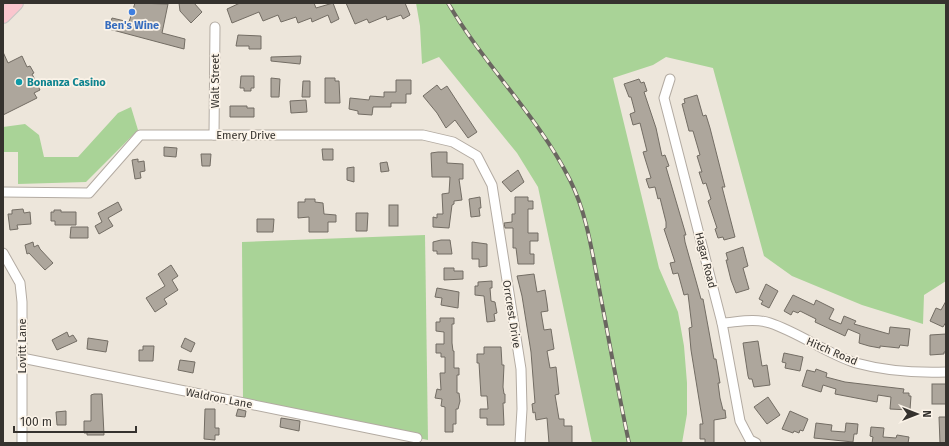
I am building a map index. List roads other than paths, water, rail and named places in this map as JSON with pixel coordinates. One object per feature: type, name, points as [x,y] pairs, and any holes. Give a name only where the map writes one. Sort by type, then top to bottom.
[{"type":"main road","points":[[3,16],[16,3]]},
{"type":"street","name":"Walt Street","points":[[214,135],[215,27]]},
{"type":"street","name":"Hagar Road","points":[[670,79],[664,98],[722,323],[740,421],[753,442]]},
{"type":"street","name":"Emery Drive","points":[[3,192],[89,193],[140,135],[423,135],[453,142],[477,156],[492,186]]},
{"type":"street","name":"Orrcrest Drive","points":[[492,186],[521,369],[522,409],[520,443]]},
{"type":"street","name":"Lovitt Lane","points":[[3,254],[20,283],[22,302],[22,443]]},
{"type":"street","name":"Hitch Road","points":[[722,323],[753,320],[770,323],[819,347],[855,362],[888,370],[920,373],[946,372]]},
{"type":"street","name":"Waldron Lane","points":[[22,358],[417,438]]},
{"type":"railway","points":[[448,3],[462,26],[542,134],[557,157],[576,193],[585,220],[591,247],[629,443]]},
{"type":"place","name":"Ben's Wine","points":[[132,12]]},
{"type":"place","name":"Bonanza Casino","points":[[19,82]]}]
